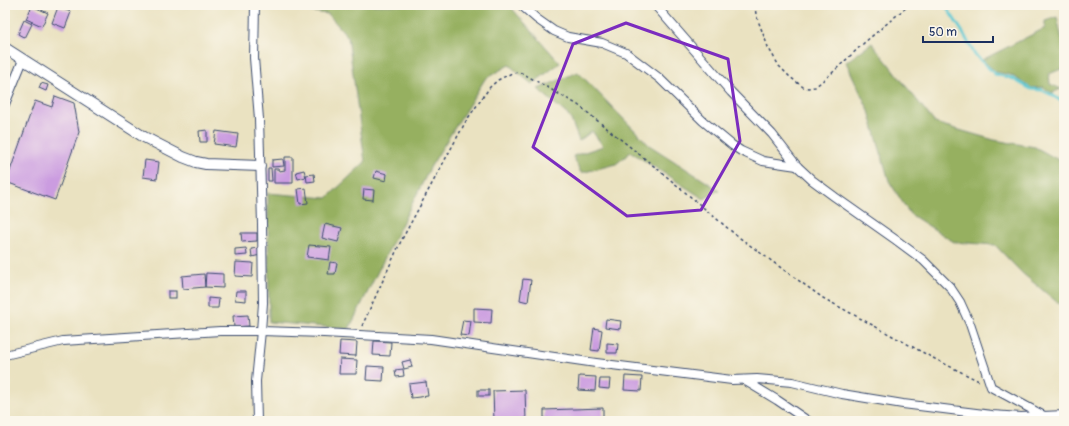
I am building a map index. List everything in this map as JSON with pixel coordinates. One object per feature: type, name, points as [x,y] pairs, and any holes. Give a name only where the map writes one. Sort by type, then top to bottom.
[{"type":"street","points":[[255,5],[254,58],[260,166],[263,303],[256,381],[257,421]]},
{"type":"street","points":[[521,5],[554,31],[568,37],[602,42],[626,53],[659,78],[703,121],[732,146],[763,161],[797,166]]},
{"type":"street","points":[[655,5],[731,92],[772,134],[797,166],[812,180],[923,260],[950,287],[960,302],[970,324],[991,387],[1045,416]]},
{"type":"street","points":[[5,48],[144,137],[183,157],[206,164],[260,166]]},
{"type":"street","points":[[5,104],[23,60]]},
{"type":"street","points":[[5,355],[63,341],[220,331],[324,332],[431,339],[634,368],[732,380],[757,379],[792,382],[842,394],[903,404],[992,415],[1021,417],[1064,415]]},
{"type":"street","points":[[744,380],[808,421]]},
{"type":"path","points":[[755,5],[756,15],[768,47],[779,66],[803,87],[808,88],[814,87],[832,73],[865,42],[909,5]]},
{"type":"path","points":[[357,335],[400,241],[466,121],[490,87],[498,80],[512,73],[518,72],[578,105],[660,171],[737,236],[823,298],[933,358],[991,387]]},
{"type":"highlighted area","points":[[626,23],[728,59],[740,141],[701,210],[627,216],[533,147],[573,44]]},
{"type":"green space","points":[[262,5],[509,5],[560,63],[532,84],[509,65],[485,79],[431,166],[349,329],[269,322],[268,193],[327,198],[365,162],[348,37],[328,14]]},
{"type":"green space","points":[[1057,17],[1064,47],[1064,68],[1049,74],[1050,84],[1061,89],[1052,93],[1043,87],[1031,88],[1011,75],[996,72],[982,60],[1045,28],[1045,21]]},
{"type":"green space","points":[[872,43],[935,123],[994,140],[1035,147],[1064,163],[1064,308],[1022,273],[995,245],[954,242],[910,214],[889,181],[869,111],[846,62]]},
{"type":"green space","points":[[578,72],[649,145],[719,190],[704,199],[631,152],[616,164],[581,173],[573,156],[603,146],[592,131],[579,141],[570,117],[538,89]]},
{"type":"building","points":[[32,6],[48,13],[42,26],[26,19]]},
{"type":"building","points":[[58,7],[71,12],[65,28],[52,23]]},
{"type":"building","points":[[24,20],[32,24],[25,38],[18,34]]},
{"type":"building","points":[[41,83],[48,85],[46,91],[39,88]]},
{"type":"building","points":[[55,96],[74,103],[79,132],[55,200],[6,182],[35,101],[52,107]]},
{"type":"building","points":[[207,130],[207,142],[200,142],[199,131]]},
{"type":"building","points":[[216,131],[238,134],[236,147],[214,144]]},
{"type":"building","points":[[285,157],[293,157],[293,183],[274,183],[274,169],[278,169],[279,171],[285,170]]},
{"type":"building","points":[[283,159],[284,166],[272,167],[272,160]]},
{"type":"building","points":[[145,160],[159,162],[157,179],[143,177]]},
{"type":"building","points":[[268,168],[271,168],[272,181],[268,181]]},
{"type":"building","points":[[304,170],[306,177],[298,179],[296,172]]},
{"type":"building","points":[[376,171],[387,174],[386,181],[374,178]]},
{"type":"building","points":[[314,174],[315,181],[307,182],[306,175]]},
{"type":"building","points":[[306,188],[308,203],[300,204],[298,189]]},
{"type":"building","points":[[364,189],[374,190],[373,200],[363,199]]},
{"type":"building","points":[[325,224],[342,228],[338,242],[322,238]]},
{"type":"building","points":[[241,233],[257,233],[257,241],[242,242]]},
{"type":"building","points":[[309,245],[331,247],[329,260],[307,257]]},
{"type":"building","points":[[246,248],[247,255],[235,256],[235,249]]},
{"type":"building","points":[[259,248],[260,255],[252,257],[251,249]]},
{"type":"building","points":[[236,262],[253,263],[252,277],[235,276]]},
{"type":"building","points":[[330,262],[337,263],[335,274],[328,274]]},
{"type":"building","points":[[206,273],[223,274],[223,288],[205,287]]},
{"type":"building","points":[[204,274],[205,287],[183,289],[182,276]]},
{"type":"building","points":[[523,279],[531,280],[528,302],[520,300]]},
{"type":"building","points":[[168,291],[176,291],[176,298],[168,298]]},
{"type":"building","points":[[236,291],[246,291],[246,301],[235,300]]},
{"type":"building","points":[[208,298],[219,299],[218,308],[208,308]]},
{"type":"building","points":[[474,308],[492,309],[491,323],[474,322]]},
{"type":"building","points":[[248,315],[249,326],[234,327],[233,316]]},
{"type":"building","points":[[606,319],[621,321],[620,329],[605,327]]},
{"type":"building","points":[[463,320],[471,321],[469,336],[460,335]]},
{"type":"building","points":[[594,328],[602,330],[599,351],[591,350]]},
{"type":"building","points":[[340,341],[357,342],[356,356],[339,355]]},
{"type":"building","points":[[374,341],[391,342],[390,356],[373,355]]},
{"type":"building","points":[[607,343],[618,344],[617,353],[607,353]]},
{"type":"building","points":[[340,359],[357,360],[356,374],[339,374]]},
{"type":"building","points":[[410,360],[412,367],[404,369],[402,362]]},
{"type":"building","points":[[367,366],[384,367],[383,381],[366,380]]},
{"type":"building","points":[[403,369],[404,376],[396,377],[395,370]]},
{"type":"building","points":[[579,376],[596,377],[595,391],[578,390]]},
{"type":"building","points":[[625,376],[642,377],[641,391],[624,390]]},
{"type":"building","points":[[600,379],[610,379],[609,389],[599,388]]},
{"type":"building","points":[[426,382],[428,396],[411,398],[409,384]]},
{"type":"building","points":[[478,390],[489,390],[489,396],[478,396]]},
{"type":"building","points":[[525,390],[526,421],[494,421],[493,391]]},
{"type":"building","points":[[603,408],[603,421],[544,421],[544,410]]},
{"type":"waterway","points":[[945,5],[962,31],[975,55],[995,74],[1011,78],[1031,89],[1042,90],[1064,103]]}]
